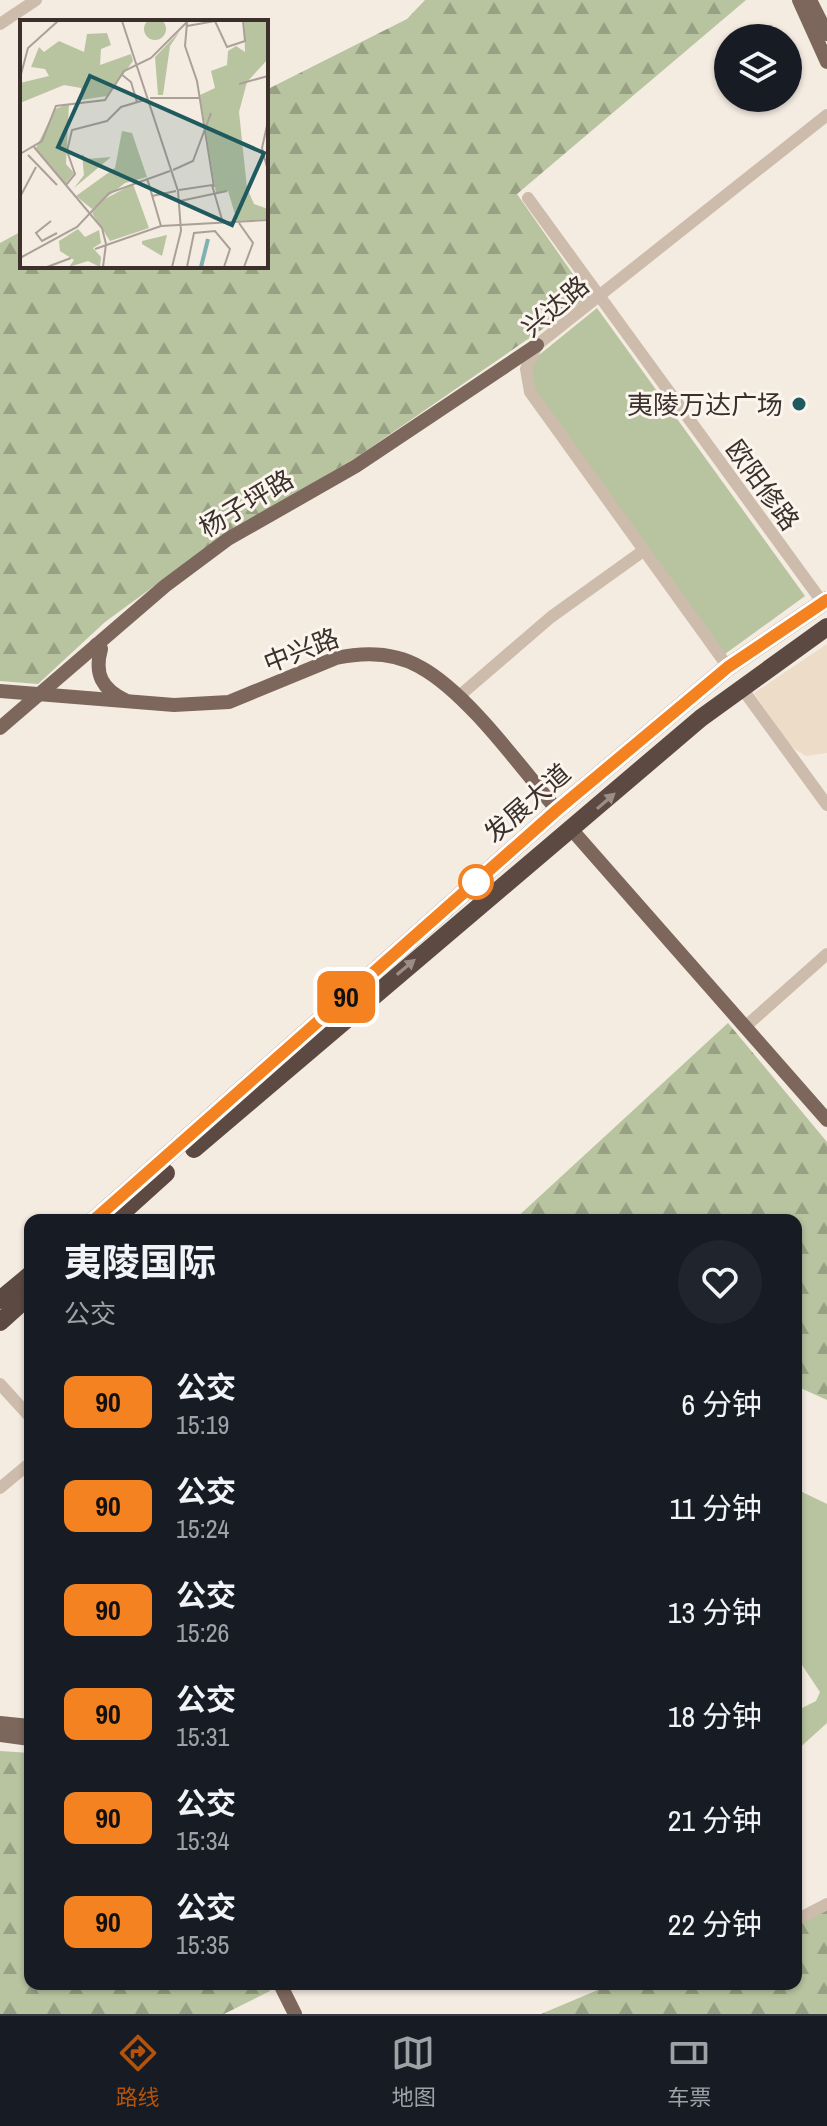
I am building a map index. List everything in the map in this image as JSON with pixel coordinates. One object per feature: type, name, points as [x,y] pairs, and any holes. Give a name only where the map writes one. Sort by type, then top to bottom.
[{"type":"highway","name":"发展大道","points":[[101,1214],[557,810],[728,667],[825,602]]},
{"type":"highway","name":"发展大道","points":[[121,1214],[409,965],[741,687],[827,627]]},
{"type":"highway","points":[[0,1300],[24,1280]]},
{"type":"highway","points":[[0,1322],[24,1300]]},
{"type":"main road","points":[[800,0],[827,51]]},
{"type":"main road","points":[[800,0],[827,62]]},
{"type":"main road","points":[[811,0],[827,26]]},
{"type":"main road","points":[[811,0],[827,34]]},
{"type":"main road","name":"杨子坪路","points":[[0,728],[46,697],[165,586],[228,539],[356,466],[537,345]]},
{"type":"main road","name":"杨子坪路","points":[[99,647],[238,543],[361,473],[528,362]]},
{"type":"main road","points":[[99,647],[97,661],[101,682],[114,695],[130,702]]},
{"type":"main road","name":"中兴路","points":[[0,691],[130,702],[229,702],[336,658],[371,654],[421,667],[458,697],[557,810]]},
{"type":"main road","points":[[0,738],[46,697]]},
{"type":"main road","points":[[572,830],[827,1120]]},
{"type":"main road","points":[[0,1723],[24,1725]]},
{"type":"main road","points":[[0,1735],[24,1738]]},
{"type":"main road","points":[[283,1990],[295,2014]]},
{"type":"main road","points":[[293,1990],[305,2014]]},
{"type":"street","points":[[0,24],[36,0]]},
{"type":"street","name":"兴达路","points":[[728,667],[530,392],[525,380],[528,362],[537,345],[599,299],[827,115]]},
{"type":"street","name":"欧阳修路","points":[[528,198],[599,299],[825,602]]},
{"type":"street","points":[[458,697],[551,617],[643,551]]},
{"type":"street","points":[[741,687],[827,805]]},
{"type":"street","points":[[746,1026],[827,954]]},
{"type":"street","points":[[0,1384],[24,1410]]},
{"type":"street","points":[[0,1488],[24,1468]]},
{"type":"street","points":[[802,1917],[827,1904]]},
{"type":"green space","points":[[425,0],[746,0],[517,194],[589,297],[357,457],[224,535],[105,622],[38,684],[0,681],[0,243],[20,232],[20,268],[268,268],[268,89],[407,19]]},
{"type":"green space","points":[[597,308],[805,596],[725,654],[531,390],[529,372],[539,355]]},
{"type":"green space","points":[[728,1023],[827,1142],[827,1400],[802,1389],[802,1214],[521,1214]]},
{"type":"green space","points":[[802,1492],[827,1504],[827,1723],[802,1746],[802,1708],[816,1701],[820,1692],[802,1665]]},
{"type":"green space","points":[[0,1751],[24,1753],[24,1990],[270,1991],[224,2014],[0,2014]]},
{"type":"green space","points":[[827,1910],[827,2014],[541,2014],[598,1990],[802,1990],[802,1923]]},
{"type":"shaded area","points":[[827,644],[827,753],[806,756],[790,746],[754,693]]},
{"type":"bus line","name":"90","points":[[101,1214],[557,810],[728,667],[827,600]]},
{"type":"place","name":"夷陵万达广场","points":[[799,404]]}]
